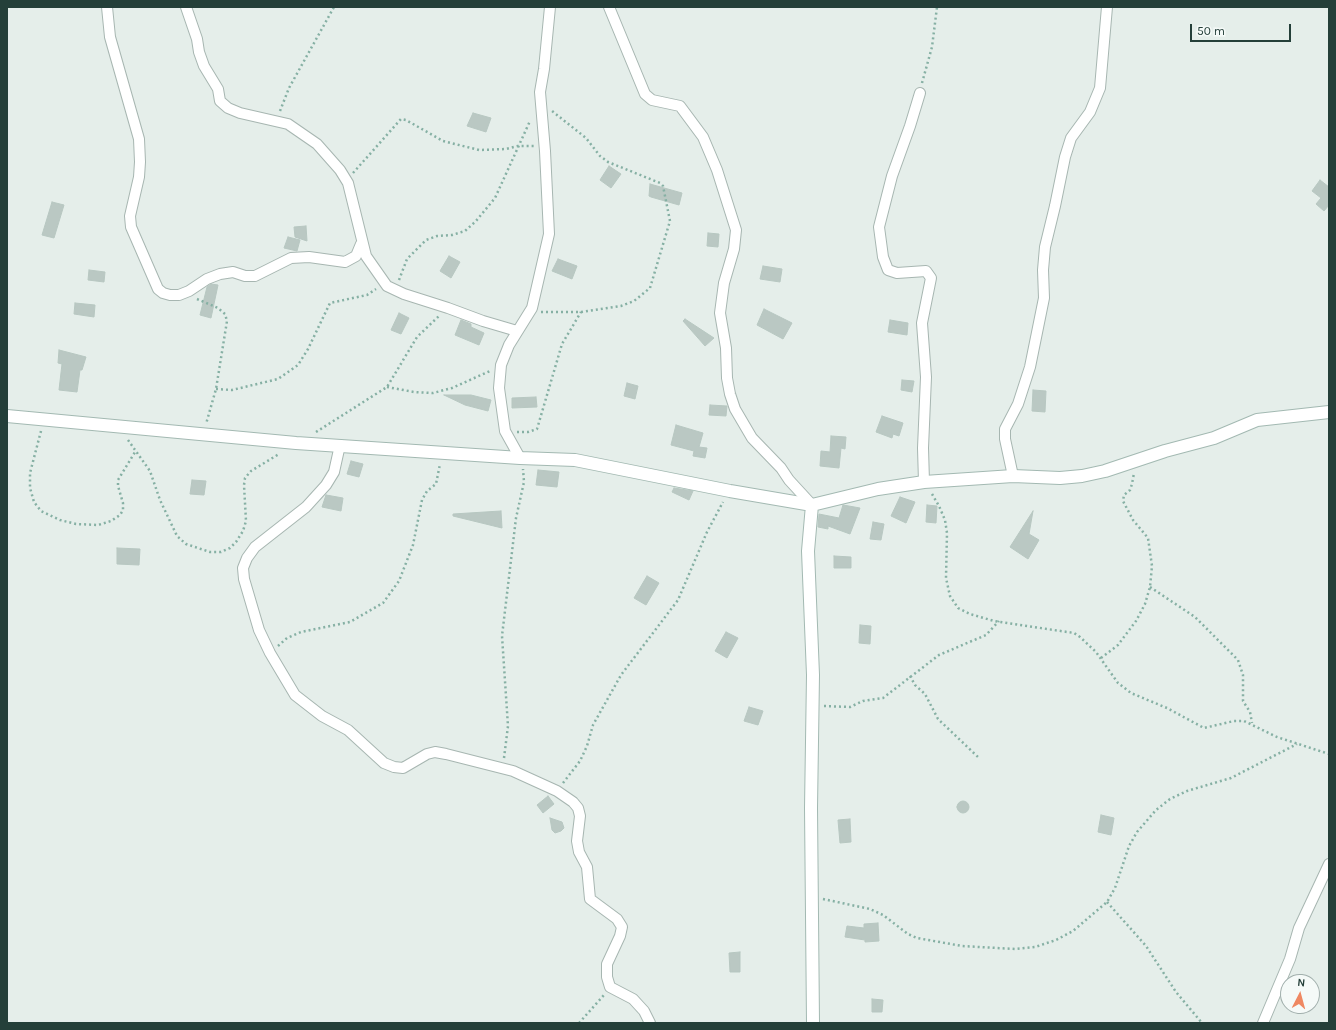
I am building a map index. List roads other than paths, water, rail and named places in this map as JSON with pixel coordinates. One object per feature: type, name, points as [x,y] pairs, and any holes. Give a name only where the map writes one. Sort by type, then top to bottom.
[{"type":"street","points":[[107,7],[110,37],[139,139],[139,177],[130,216],[131,227],[158,289],[163,293],[170,295],[189,291],[207,279],[220,274],[233,272],[245,276],[255,276],[291,258],[309,258],[336,262],[352,260],[356,256],[361,244]]},
{"type":"street","points":[[186,7],[204,66],[218,89],[220,101],[228,108],[240,113],[288,124],[317,144],[331,159],[346,181],[352,198],[361,244],[366,256],[387,286],[397,292],[517,331]]},
{"type":"street","points":[[520,458],[505,431],[499,388],[501,365],[509,345],[532,308],[549,234],[545,151],[540,92],[544,69],[550,7]]},
{"type":"street","points":[[609,7],[645,94],[652,100],[680,106],[703,137],[717,170],[736,230],[734,249],[724,283],[720,313],[720,325],[726,348],[727,378],[730,394],[735,409],[752,438],[781,468],[788,480],[812,504],[808,551],[813,675],[811,808],[813,1023]]},
{"type":"street","points":[[1013,476],[1005,440],[1005,429],[1020,398],[1034,346],[1044,291],[1042,270],[1044,247],[1055,206],[1065,157],[1071,138],[1090,112],[1100,88],[1107,7]]},
{"type":"street","points":[[920,93],[892,176],[879,227],[883,257],[888,270],[898,273],[926,271],[931,278],[922,323],[926,377],[923,448],[924,482]]},
{"type":"street","points":[[7,416],[46,418],[120,427],[296,443],[442,451],[520,458],[575,460],[623,468],[730,491],[812,504],[878,489],[924,482],[1013,476],[1074,477],[1105,470],[1165,451],[1214,438],[1257,420],[1329,412]]},
{"type":"street","points":[[340,445],[334,472],[326,484],[306,507],[255,547],[246,558],[242,568],[259,630],[270,653],[295,696],[318,713],[348,730],[389,765],[402,768],[427,754],[435,752],[503,768],[557,791],[573,802],[578,808],[580,816],[577,841],[579,852],[588,867],[590,899],[617,919],[622,926],[620,936],[607,964],[607,977],[610,987],[633,1000],[644,1011],[650,1023]]},
{"type":"street","points":[[1263,1023],[1290,959],[1299,928],[1329,864]]}]
